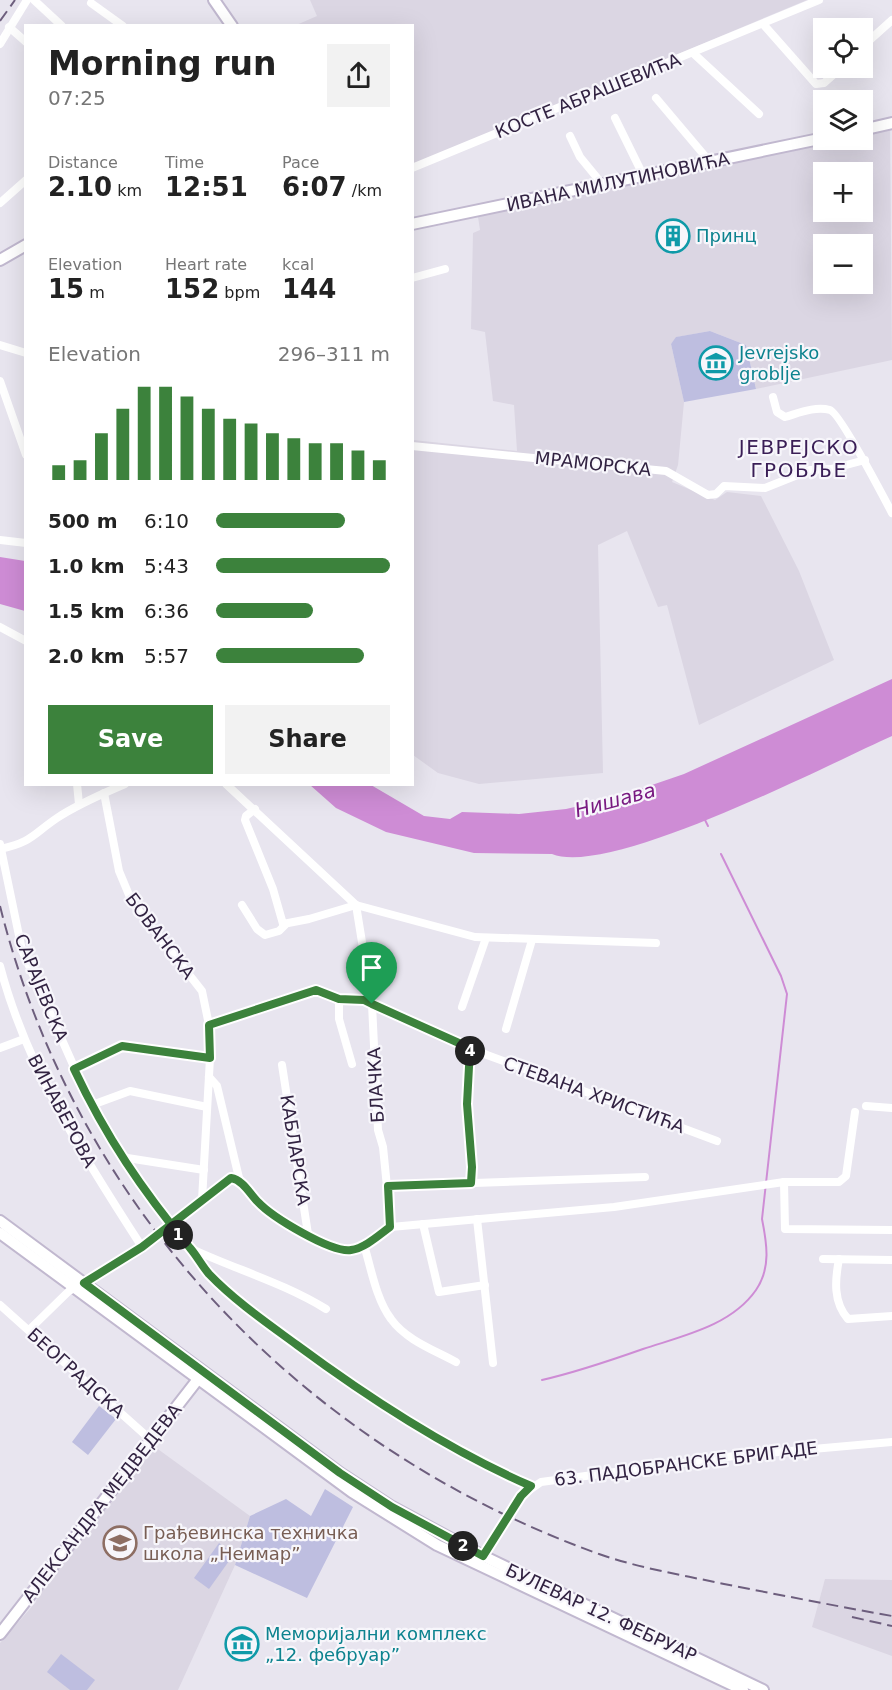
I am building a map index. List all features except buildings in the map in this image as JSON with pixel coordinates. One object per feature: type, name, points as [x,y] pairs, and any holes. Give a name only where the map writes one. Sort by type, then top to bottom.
[{"type":"main road","points":[[214,0],[231,24]]},
{"type":"main road","points":[[873,127],[892,123]]},
{"type":"main road","name":"ИВАНА МИЛУТИНОВИЋА","points":[[414,224],[813,140]]},
{"type":"main road","points":[[0,260],[24,246]]},
{"type":"main road","name":"БУЛЕВАР 12. ФЕБРУАР","points":[[0,1221],[79,1285],[352,1492],[413,1531],[763,1690]]},
{"type":"main road","name":"БУЛЕВАР 12. ФЕБРУАР","points":[[0,1233],[79,1285]]},
{"type":"main road","name":"АЛЕКСАНДРА МЕДВЕДЕВА","points":[[0,1634],[201,1376]]},
{"type":"main road","name":"БУЛЕВАР 12. ФЕБРУАР","points":[[480,1560],[743,1690]]},
{"type":"street","points":[[0,44],[27,0]]},
{"type":"street","points":[[34,0],[60,24]]},
{"type":"street","name":"КОСТЕ АБРАШЕВИЋА","points":[[414,167],[819,0]]},
{"type":"street","points":[[91,3],[120,24]]},
{"type":"street","points":[[873,37],[892,20]]},
{"type":"street","points":[[763,24],[816,84],[824,83],[830,78]]},
{"type":"street","points":[[9,27],[24,40]]},
{"type":"street","points":[[693,53],[759,114]]},
{"type":"street","points":[[656,98],[710,162]]},
{"type":"street","points":[[615,118],[645,177]]},
{"type":"street","points":[[570,136],[580,157],[603,185]]},
{"type":"street","points":[[0,203],[24,182]]},
{"type":"street","points":[[414,277],[445,269]]},
{"type":"street","points":[[0,345],[24,352]]},
{"type":"street","points":[[0,381],[24,449]]},
{"type":"street","points":[[773,397],[777,412],[785,417],[806,410],[828,409],[838,414],[848,436],[866,460],[892,513]]},
{"type":"street","name":"МРАМОРСКА","points":[[414,446],[666,471],[708,495],[716,494],[720,489],[729,485],[749,488],[770,487],[810,470],[831,469],[866,460]]},
{"type":"street","points":[[0,540],[24,543]]},
{"type":"street","points":[[0,627],[24,640]]},
{"type":"street","points":[[77,786],[79,804]]},
{"type":"street","points":[[0,849],[26,843],[79,804],[120,786]]},
{"type":"street","points":[[228,786],[356,904],[417,923],[486,938],[656,943]]},
{"type":"street","name":"БОВАНСКА","points":[[104,793],[123,886],[132,902],[202,991],[209,1025],[210,1058],[202,1200]]},
{"type":"street","points":[[255,809],[246,816],[245,820],[273,889],[279,918],[285,925]]},
{"type":"street","name":"САРАЈЕВСКА","points":[[0,844],[22,950],[74,1069],[122,1157],[169,1225],[191,1249],[206,1271],[223,1288],[322,1364],[411,1423],[531,1486]]},
{"type":"street","points":[[242,905],[256,928],[265,935],[279,931],[285,925],[356,904]]},
{"type":"street","name":"БЛАЧКА","points":[[356,904],[372,1004],[378,1130],[383,1147],[388,1186],[390,1227]]},
{"type":"street","points":[[462,1007],[486,938]]},
{"type":"street","points":[[506,1029],[532,940]]},
{"type":"street","name":"ВИНАВЕРОВА","points":[[0,966],[24,1039],[91,1169],[142,1247]]},
{"type":"street","name":"СТЕВАНА ХРИСТИЋА","points":[[209,1025],[316,990],[339,999],[364,1000],[470,1048],[717,1141]]},
{"type":"street","points":[[339,999],[339,1019],[352,1064]]},
{"type":"street","points":[[0,1048],[24,1039]]},
{"type":"street","points":[[74,1069],[122,1046],[210,1058]]},
{"type":"street","points":[[470,1048],[467,1104],[472,1167],[471,1183]]},
{"type":"street","name":"КАБЛАРСКА","points":[[282,1065],[308,1234]]},
{"type":"street","name":"БОВАНСКА","points":[[209,1077],[217,1086],[240,1182]]},
{"type":"street","points":[[92,1105],[130,1091],[207,1107]]},
{"type":"street","points":[[866,1106],[892,1108]]},
{"type":"street","points":[[29,1329],[79,1285],[142,1247],[228,1179],[240,1182],[260,1204],[323,1245],[335,1249],[352,1250],[364,1245],[390,1227],[614,1207],[784,1182],[843,1181],[846,1176],[855,1112]]},
{"type":"street","points":[[122,1157],[204,1170]]},
{"type":"street","points":[[388,1186],[645,1177]]},
{"type":"street","points":[[784,1182],[785,1229],[892,1230]]},
{"type":"street","points":[[477,1219],[493,1363]]},
{"type":"street","points":[[423,1224],[440,1292],[485,1285]]},
{"type":"street","points":[[364,1245],[378,1291],[391,1319],[415,1341],[456,1362]]},
{"type":"street","points":[[191,1249],[228,1266],[284,1286],[326,1309]]},
{"type":"street","points":[[823,1259],[892,1260]]},
{"type":"street","points":[[839,1259],[834,1284],[843,1314],[848,1319],[892,1316]]},
{"type":"street","name":"БЕОГРАДСКА","points":[[0,1305],[152,1441]]},
{"type":"street","name":"63. ПАДОБРАНСКЕ БРИГАДЕ","points":[[480,1560],[521,1496],[531,1486],[564,1477],[734,1455],[892,1442]]},
{"type":"shaded area","points":[[310,0],[807,0],[414,165],[414,24],[299,24],[317,16]]},
{"type":"shaded area","points":[[890,121],[892,360],[756,389],[746,345],[710,331],[677,337],[671,344],[684,402],[678,465],[672,482],[715,500],[727,492],[761,496],[799,571],[834,660],[699,725],[667,605],[658,607],[627,531],[598,545],[603,773],[479,784],[438,773],[414,756],[414,440],[517,451],[514,405],[493,401],[485,332],[471,329],[473,233],[480,230],[476,204],[813,137],[813,150],[873,150],[873,125]]},
{"type":"shaded area","name":"ЈЕВРЕЈСКО ГРОБЉЕ","points":[[710,331],[746,345],[756,389],[684,402],[671,344],[676,337]]},
{"type":"shaded area","points":[[99,1406],[116,1419],[88,1455],[72,1442]]},
{"type":"shaded area","points":[[155,1447],[250,1516],[235,1565],[178,1690],[0,1690],[0,1643],[36,1602],[37,1596]]},
{"type":"shaded area","points":[[325,1489],[353,1507],[307,1598],[235,1565],[250,1516],[286,1499],[311,1516]]},
{"type":"shaded area","points":[[219,1543],[234,1554],[209,1589],[194,1578]]},
{"type":"shaded area","points":[[825,1579],[892,1580],[892,1656],[812,1627]]},
{"type":"shaded area","points":[[61,1654],[95,1680],[87,1690],[70,1690],[47,1672]]},
{"type":"water","points":[[0,557],[24,561],[24,611],[0,604]]},
{"type":"water","name":"Нишава","points":[[892,679],[892,736],[720,814],[668,835],[621,850],[581,857],[552,854],[474,853],[386,832],[336,808],[311,786],[373,786],[424,816],[450,819],[462,812],[519,814],[566,809],[614,798],[684,774]]},
{"type":"waterway","points":[[704,818],[708,826]]},
{"type":"waterway","points":[[542,1380],[593,1366],[705,1328],[733,1313],[746,1302],[761,1282],[766,1264],[762,1219],[787,994],[781,976],[721,854]]},
{"type":"railway","points":[[0,21],[15,0]]},
{"type":"railway","points":[[0,906],[36,1017],[84,1121],[145,1217],[218,1305],[300,1383],[392,1451],[492,1509],[599,1554],[677,1574],[892,1616]]},
{"type":"railway","points":[[852,1617],[892,1626]]},
{"type":"place","name":"Принц","points":[[673,236]]},
{"type":"place","name":"Jevrejsko groblje","points":[[716,363]]},
{"type":"place","name":"Грађевинска техничка школа „Неимар”","points":[[120,1543]]},
{"type":"place","name":"Меморијални комплекс „12. фебруар”","points":[[242,1644]]},
{"type":"district","name":"ЈЕВРЕЈСКО ГРОБЉЕ","points":[[799,458]]},
{"type":"route","points":[[372,1004],[364,1000],[339,999],[322,990],[316,990],[209,1025],[210,1058],[166,1054],[122,1046],[74,1069],[106,1131],[146,1193],[169,1225],[191,1249],[206,1271],[223,1288],[322,1364],[411,1423],[508,1476],[531,1486],[521,1496],[483,1556],[392,1507],[340,1473],[84,1283],[142,1247],[169,1225],[228,1179],[231,1178],[240,1182],[260,1204],[298,1230],[323,1245],[344,1250],[352,1250],[364,1245],[390,1227],[388,1186],[471,1183],[472,1167],[467,1104],[470,1048],[372,1004]]}]
